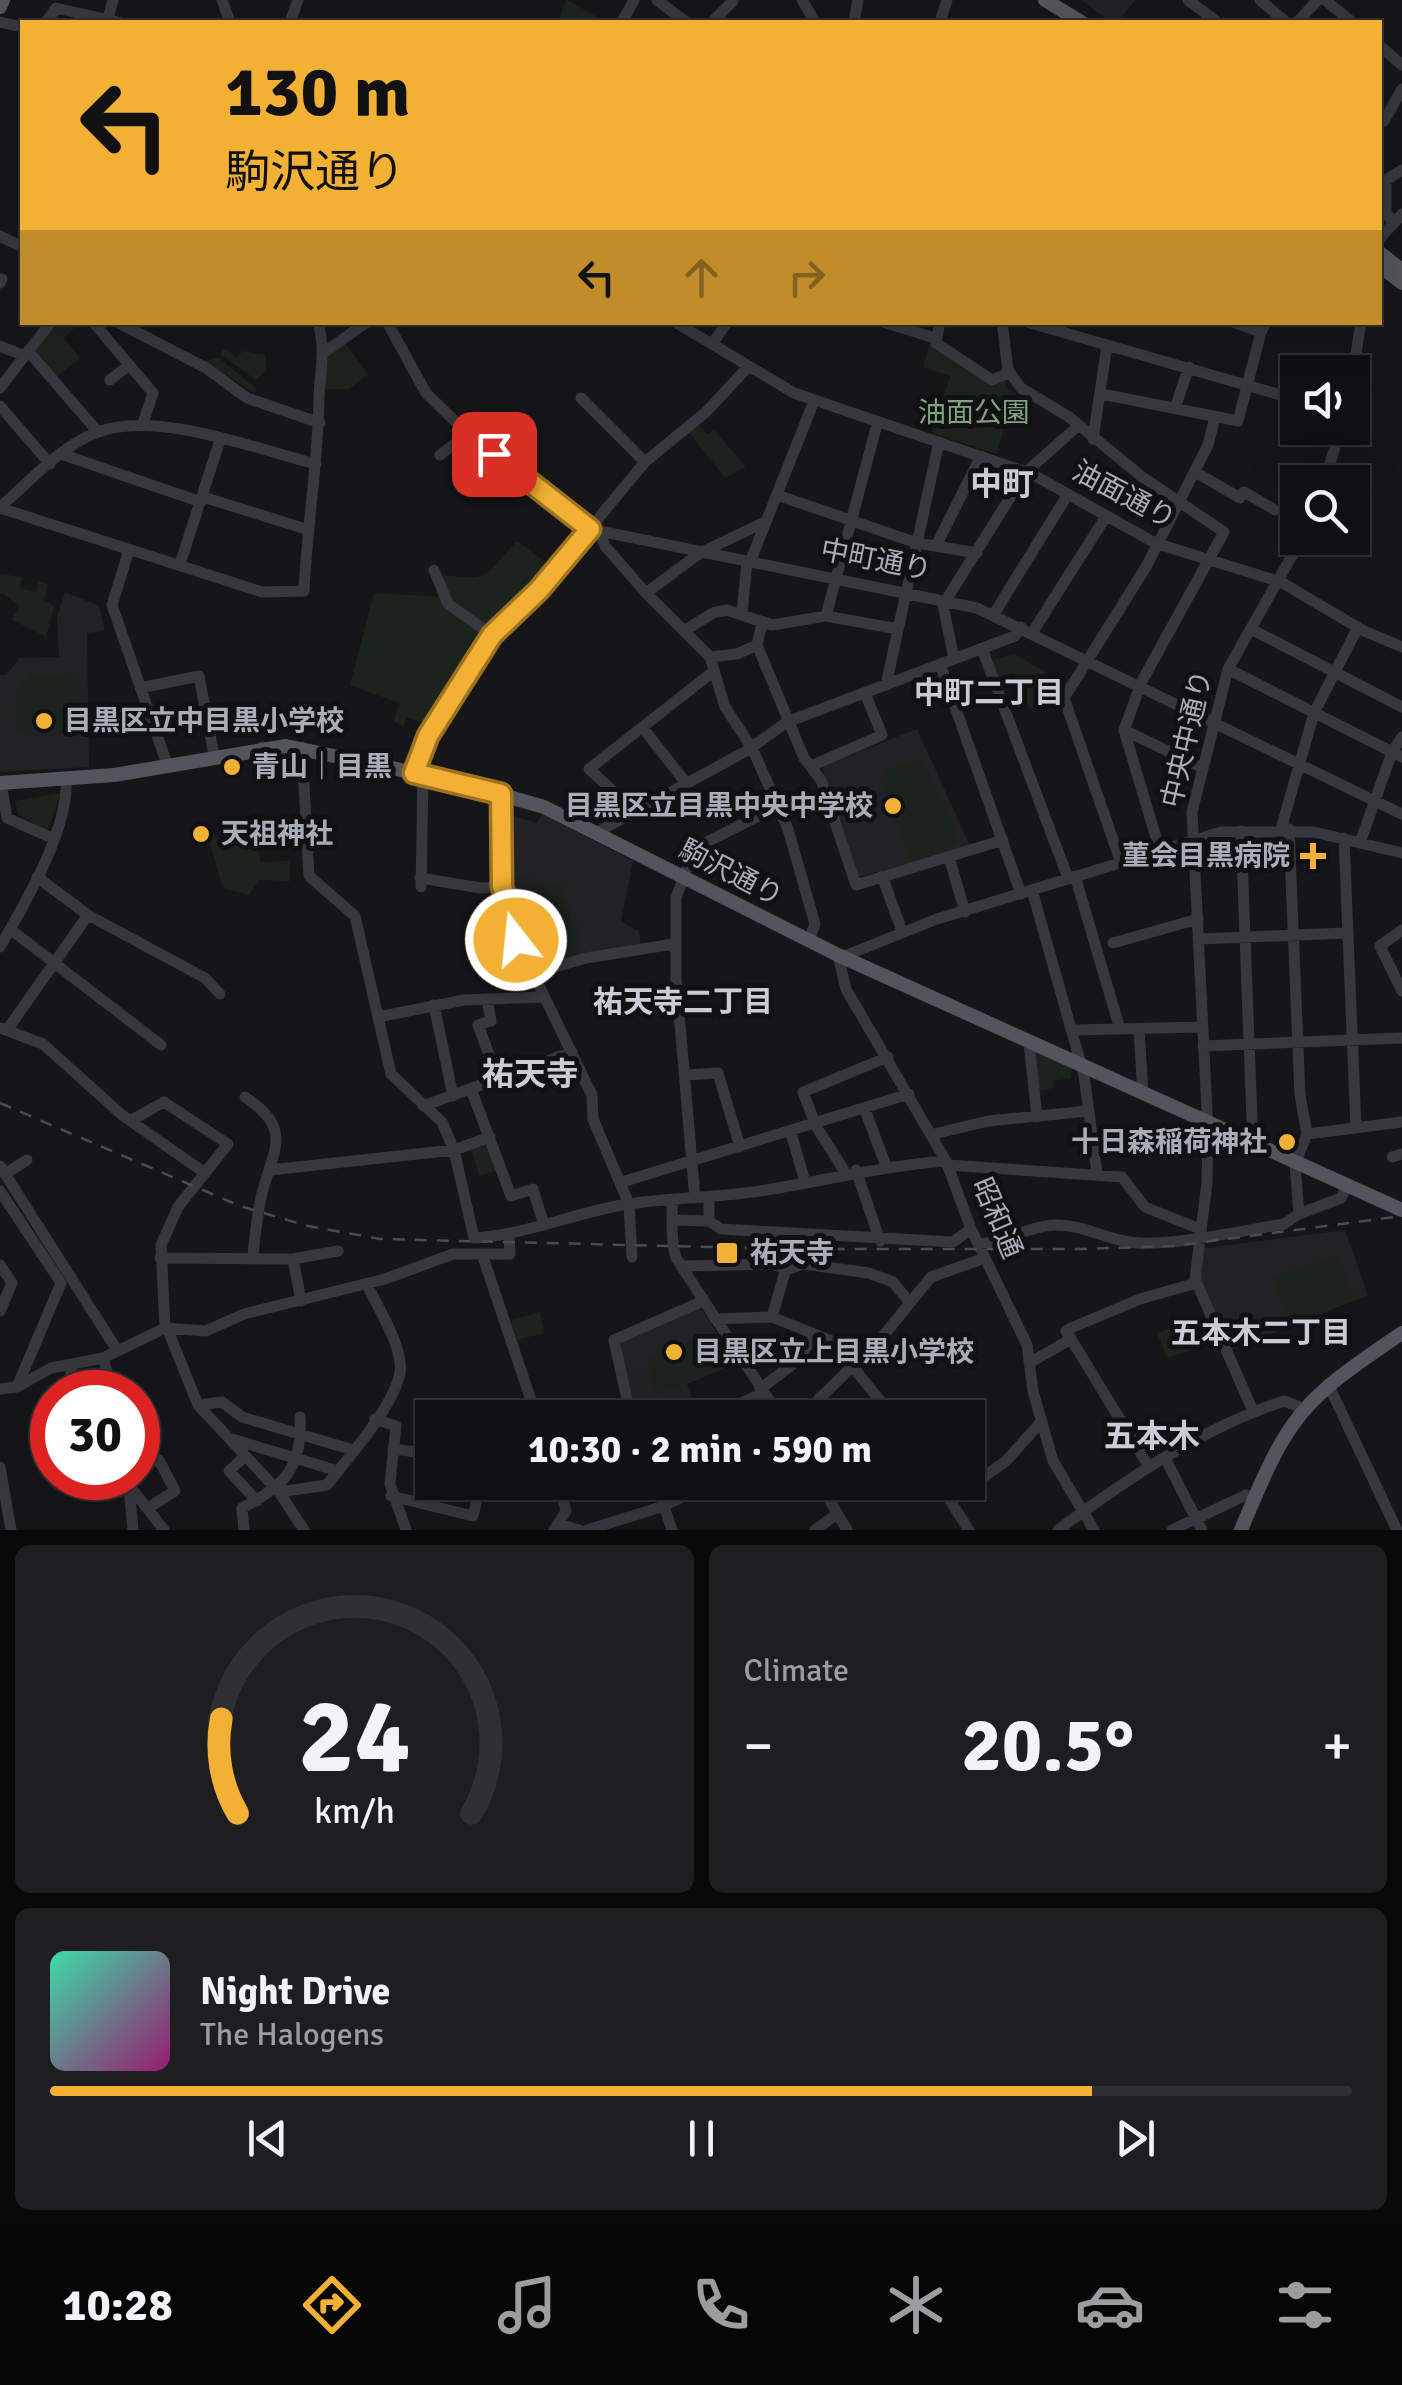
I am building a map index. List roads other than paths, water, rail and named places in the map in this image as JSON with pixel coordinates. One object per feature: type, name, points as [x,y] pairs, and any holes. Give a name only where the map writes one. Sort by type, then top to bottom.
[{"type":"main road","points":[[0,7],[3,0]]},
{"type":"main road","points":[[1045,0],[1078,20]]},
{"type":"main road","points":[[1063,0],[1093,20]]},
{"type":"main road","points":[[1382,255],[1402,270]]},
{"type":"main road","points":[[1382,268],[1402,283]]},
{"type":"main road","name":"駒沢通り","points":[[0,783],[66,779],[262,747],[302,747],[544,807],[808,941],[1402,1210]]},
{"type":"main road","points":[[1241,1530],[1269,1460],[1302,1408],[1328,1384],[1402,1333]]},
{"type":"street","points":[[657,0],[683,20]]},
{"type":"street","points":[[714,20],[733,0]]},
{"type":"street","points":[[1188,0],[1214,20]]},
{"type":"street","points":[[1260,0],[1284,20]]},
{"type":"street","points":[[1299,20],[1322,0],[1349,20]]},
{"type":"street","points":[[47,20],[56,8],[107,20]]},
{"type":"street","points":[[1382,48],[1402,65]]},
{"type":"street","points":[[1382,120],[1402,89]]},
{"type":"street","points":[[1398,218],[1386,214],[1386,180],[1402,170]]},
{"type":"street","points":[[0,388],[49,325]]},
{"type":"street","points":[[96,325],[153,392],[143,423]]},
{"type":"street","points":[[123,325],[206,368],[248,398],[320,424]]},
{"type":"street","points":[[0,508],[262,592],[304,591],[306,529],[326,351],[319,325]]},
{"type":"street","points":[[326,351],[363,325]]},
{"type":"street","name":"中町通り","points":[[389,325],[426,392],[467,434],[595,531],[948,599],[994,614],[1402,814]]},
{"type":"street","name":"油面通り","points":[[680,325],[814,401],[1026,472],[1155,543],[1280,582],[1358,628],[1402,647]]},
{"type":"street","points":[[713,343],[725,325]]},
{"type":"street","points":[[893,325],[934,338],[992,380],[1009,374]]},
{"type":"street","points":[[934,338],[939,325]]},
{"type":"street","points":[[1002,325],[1009,374],[1021,388],[1224,532],[1140,686],[1124,730],[1160,851]]},
{"type":"street","points":[[1038,325],[1280,394]]},
{"type":"street","points":[[1356,355],[1361,325]]},
{"type":"street","points":[[1102,394],[1238,421],[1263,327]]},
{"type":"street","points":[[1093,439],[1107,344]]},
{"type":"street","points":[[0,346],[26,354],[98,432]]},
{"type":"street","points":[[110,380],[129,364]]},
{"type":"street","points":[[502,886],[420,883],[418,774],[428,736],[492,635],[595,531],[644,462],[706,412],[749,366]]},
{"type":"street","points":[[1175,408],[1188,367]]},
{"type":"street","points":[[582,398],[644,462]]},
{"type":"street","points":[[742,614],[748,562],[814,401]]},
{"type":"street","points":[[0,406],[50,464]]},
{"type":"street","points":[[1121,862],[1064,698],[1146,568],[1155,543],[1195,472],[1216,417]]},
{"type":"street","points":[[0,508],[61,454],[98,432],[143,423],[316,464]]},
{"type":"street","points":[[826,616],[877,424]]},
{"type":"street","points":[[954,659],[943,620],[948,599],[1026,472],[1078,426]]},
{"type":"street","points":[[440,455],[467,434]]},
{"type":"street","points":[[180,564],[220,440]]},
{"type":"street","points":[[886,684],[940,442]]},
{"type":"street","points":[[61,454],[306,529]]},
{"type":"street","points":[[936,546],[981,456]]},
{"type":"street","points":[[1195,472],[1275,510]]},
{"type":"street","points":[[994,614],[1068,494]]},
{"type":"street","points":[[777,495],[917,543],[977,553]]},
{"type":"street","points":[[596,833],[752,748],[789,721],[1026,630],[1104,518]]},
{"type":"street","points":[[646,592],[700,552],[765,522]]},
{"type":"street","points":[[595,531],[646,592],[710,657],[724,707],[752,748],[778,806],[815,924],[808,941]]},
{"type":"street","points":[[129,550],[112,605],[167,764]]},
{"type":"street","name":"中央中通り","points":[[840,956],[902,931],[1193,841],[1192,812],[1228,669],[1294,555]]},
{"type":"street","points":[[434,570],[448,604],[492,635]]},
{"type":"street","points":[[684,631],[719,610],[742,614],[762,624],[783,625],[826,616],[898,630]]},
{"type":"street","points":[[762,624],[757,645],[828,799],[856,885],[1003,840]]},
{"type":"street","points":[[1299,1214],[1295,1164],[1308,1134],[1300,1095],[1285,829],[1314,713],[1358,628]]},
{"type":"street","points":[[1251,629],[1402,707]]},
{"type":"street","points":[[710,657],[738,654],[757,645]]},
{"type":"street","points":[[982,649],[1071,877],[1120,1029]]},
{"type":"street","points":[[940,664],[1003,840],[1027,892],[1073,1030],[1097,1173]]},
{"type":"street","points":[[1228,669],[1397,754]]},
{"type":"street","points":[[634,810],[589,769],[714,671]]},
{"type":"street","points":[[140,688],[199,676],[214,755]]},
{"type":"street","points":[[811,766],[882,735],[865,693]]},
{"type":"street","points":[[643,728],[686,783]]},
{"type":"street","points":[[1124,730],[1202,767]]},
{"type":"street","points":[[1360,843],[1373,800],[1402,738]]},
{"type":"street","points":[[262,747],[265,770]]},
{"type":"street","points":[[302,747],[312,882],[355,916],[392,1074],[442,1122],[454,1150],[474,1238],[509,1235],[543,1222],[629,1204],[709,1197],[886,1166],[947,1163],[1122,1177],[1145,1207],[1200,1232]]},
{"type":"street","points":[[0,948],[52,838],[66,779]]},
{"type":"street","points":[[0,783],[7,818],[52,838]]},
{"type":"street","points":[[501,794],[502,886],[530,974],[592,1095],[592,1119],[629,1204],[632,1256]]},
{"type":"street","points":[[695,1198],[674,944],[676,898],[683,877],[704,843],[778,806]]},
{"type":"street","points":[[1253,1411],[1196,1283],[1207,1183],[1193,841],[1202,835],[1285,829],[1344,838],[1402,853]]},
{"type":"street","points":[[1241,831],[1252,1145]]},
{"type":"street","points":[[1344,838],[1356,1128]]},
{"type":"street","points":[[240,843],[307,843]]},
{"type":"street","points":[[949,856],[965,912]]},
{"type":"street","points":[[882,876],[902,931]]},
{"type":"street","points":[[36,877],[88,915],[205,978],[220,994]]},
{"type":"street","points":[[88,915],[4,1029],[54,1052],[130,1121],[206,1172]]},
{"type":"street","points":[[1113,943],[1198,919]]},
{"type":"street","points":[[10,929],[161,1045]]},
{"type":"street","points":[[1402,930],[1380,943],[1398,970],[1402,991]]},
{"type":"street","points":[[1199,939],[1347,933]]},
{"type":"street","points":[[530,974],[586,958],[674,944]]},
{"type":"street","name":"昭和通","points":[[840,956],[846,989],[934,1134],[947,1163],[971,1229],[1031,1362],[1040,1422],[1052,1461],[1094,1530]]},
{"type":"street","points":[[378,1017],[434,1005],[543,997]]},
{"type":"street","points":[[487,999],[490,1021],[478,1025],[498,1079]]},
{"type":"street","points":[[434,1005],[453,1096]]},
{"type":"street","points":[[1073,1030],[1202,1026]]},
{"type":"street","points":[[1139,1028],[1143,1094]]},
{"type":"street","points":[[1202,1046],[1402,1038]]},
{"type":"street","points":[[1029,1042],[1037,1117]]},
{"type":"street","points":[[423,1106],[572,1052]]},
{"type":"street","points":[[880,1241],[850,1171],[816,1126],[803,1092],[888,1057]]},
{"type":"street","points":[[687,1075],[718,1073],[740,1148]]},
{"type":"street","points":[[471,1089],[511,1196],[533,1190],[543,1222]]},
{"type":"street","points":[[622,1182],[816,1126],[909,1094]]},
{"type":"street","points":[[246,1097],[267,1112],[276,1132],[256,1219],[252,1256]]},
{"type":"street","points":[[130,1121],[164,1102],[228,1144],[178,1207],[160,1258],[166,1328],[198,1405],[278,1491],[304,1530]]},
{"type":"street","points":[[865,1110],[886,1166]]},
{"type":"street","points":[[934,1134],[988,1121],[1088,1111]]},
{"type":"street","points":[[1308,1134],[1402,1122]]},
{"type":"street","points":[[791,1133],[805,1182]]},
{"type":"street","points":[[270,1170],[454,1150],[490,1137]]},
{"type":"street","points":[[27,1160],[3,1170],[117,1350]]},
{"type":"street","points":[[978,1244],[995,1244],[1020,1230],[1052,1226],[1083,1227],[1133,1243],[1284,1224],[1341,1198],[1347,1186]]},
{"type":"street","points":[[0,1191],[61,1283],[17,1387]]},
{"type":"street","points":[[709,1197],[709,1221]]},
{"type":"street","points":[[672,1200],[676,1220],[670,1238],[681,1266],[769,1400]]},
{"type":"street","points":[[676,1220],[709,1221],[722,1229],[828,1233],[880,1241],[953,1242],[971,1229]]},
{"type":"street","points":[[0,1389],[17,1387],[46,1370],[103,1358],[166,1328],[206,1331],[244,1314],[367,1284],[453,1254],[510,1254],[509,1235]]},
{"type":"street","points":[[160,1258],[293,1259],[338,1251]]},
{"type":"street","points":[[482,1254],[532,1400]]},
{"type":"street","points":[[817,1400],[937,1274],[985,1258]]},
{"type":"street","points":[[293,1259],[300,1302]]},
{"type":"street","points":[[0,1264],[12,1283],[0,1311]]},
{"type":"street","points":[[681,1266],[786,1268],[803,1264],[868,1272],[893,1282],[910,1303]]},
{"type":"street","points":[[772,1317],[786,1268]]},
{"type":"street","points":[[1148,1468],[1066,1331],[1140,1299],[1196,1283]]},
{"type":"street","points":[[244,1530],[242,1508],[278,1491],[326,1486],[375,1419],[400,1371],[367,1284]]},
{"type":"street","points":[[628,1400],[614,1340],[704,1301]]},
{"type":"street","points":[[715,1319],[772,1317],[832,1341],[879,1400]]},
{"type":"street","points":[[744,1400],[762,1391],[793,1364],[816,1335]]},
{"type":"street","points":[[1031,1362],[1071,1340]]},
{"type":"street","points":[[103,1358],[106,1370]]},
{"type":"street","points":[[71,1365],[71,1370]]},
{"type":"street","points":[[1328,1384],[1397,1530]]},
{"type":"street","points":[[1058,1530],[1148,1468],[1253,1411],[1284,1401],[1302,1408]]},
{"type":"street","points":[[198,1405],[222,1402],[242,1417],[353,1450]]},
{"type":"street","points":[[278,1491],[301,1435],[300,1417]]},
{"type":"street","points":[[375,1419],[396,1426],[392,1496],[406,1530]]},
{"type":"street","points":[[969,1530],[950,1501],[1006,1462],[1040,1422]]},
{"type":"street","points":[[230,1438],[338,1470]]},
{"type":"street","points":[[393,1449],[415,1452]]},
{"type":"street","points":[[245,1456],[229,1471],[257,1500]]},
{"type":"street","points":[[1165,1458],[1199,1524]]},
{"type":"street","points":[[148,1508],[175,1491],[160,1462]]},
{"type":"street","points":[[0,1467],[11,1530]]},
{"type":"street","points":[[392,1496],[473,1516]]},
{"type":"street","points":[[1172,1530],[1199,1524],[1246,1496],[1254,1499]]},
{"type":"street","points":[[130,1500],[133,1530]]},
{"type":"street","points":[[142,1500],[164,1530]]},
{"type":"street","points":[[476,1530],[473,1516],[477,1500]]},
{"type":"street","points":[[563,1500],[566,1511],[556,1527],[578,1530]]},
{"type":"street","points":[[587,1530],[670,1500]]},
{"type":"street","points":[[829,1500],[847,1530]]},
{"type":"street","points":[[663,1503],[672,1530]]},
{"type":"street","points":[[815,1530],[837,1514]]},
{"type":"railway","points":[[0,1103],[240,1206],[308,1226],[380,1239],[793,1249],[1082,1249],[1173,1246],[1402,1216]]},
{"type":"place","name":"目黒区立中目黒小学校","points":[[44,721]]},
{"type":"place","name":"青山｜目黒","points":[[232,767]]},
{"type":"place","name":"目黒区立目黒中央中学校","points":[[893,806]]},
{"type":"place","name":"天祖神社","points":[[201,834]]},
{"type":"place","name":"菫会目黒病院","points":[[1313,856]]},
{"type":"place","name":"十日森稲荷神社","points":[[1287,1142]]},
{"type":"place","name":"祐天寺","points":[[727,1253]]},
{"type":"place","name":"目黒区立上目黒小学校","points":[[674,1352]]},
{"type":"district","name":"中町","points":[[1002,484]]},
{"type":"district","name":"中町二丁目","points":[[989,693]]},
{"type":"district","name":"祐天寺二丁目","points":[[683,1002]]},
{"type":"district","name":"祐天寺","points":[[530,1074]]},
{"type":"district","name":"五本木二丁目","points":[[1261,1333]]},
{"type":"district","name":"五本木","points":[[1152,1436]]},
{"type":"park label","name":"油面公園","points":[[974,413]]}]
